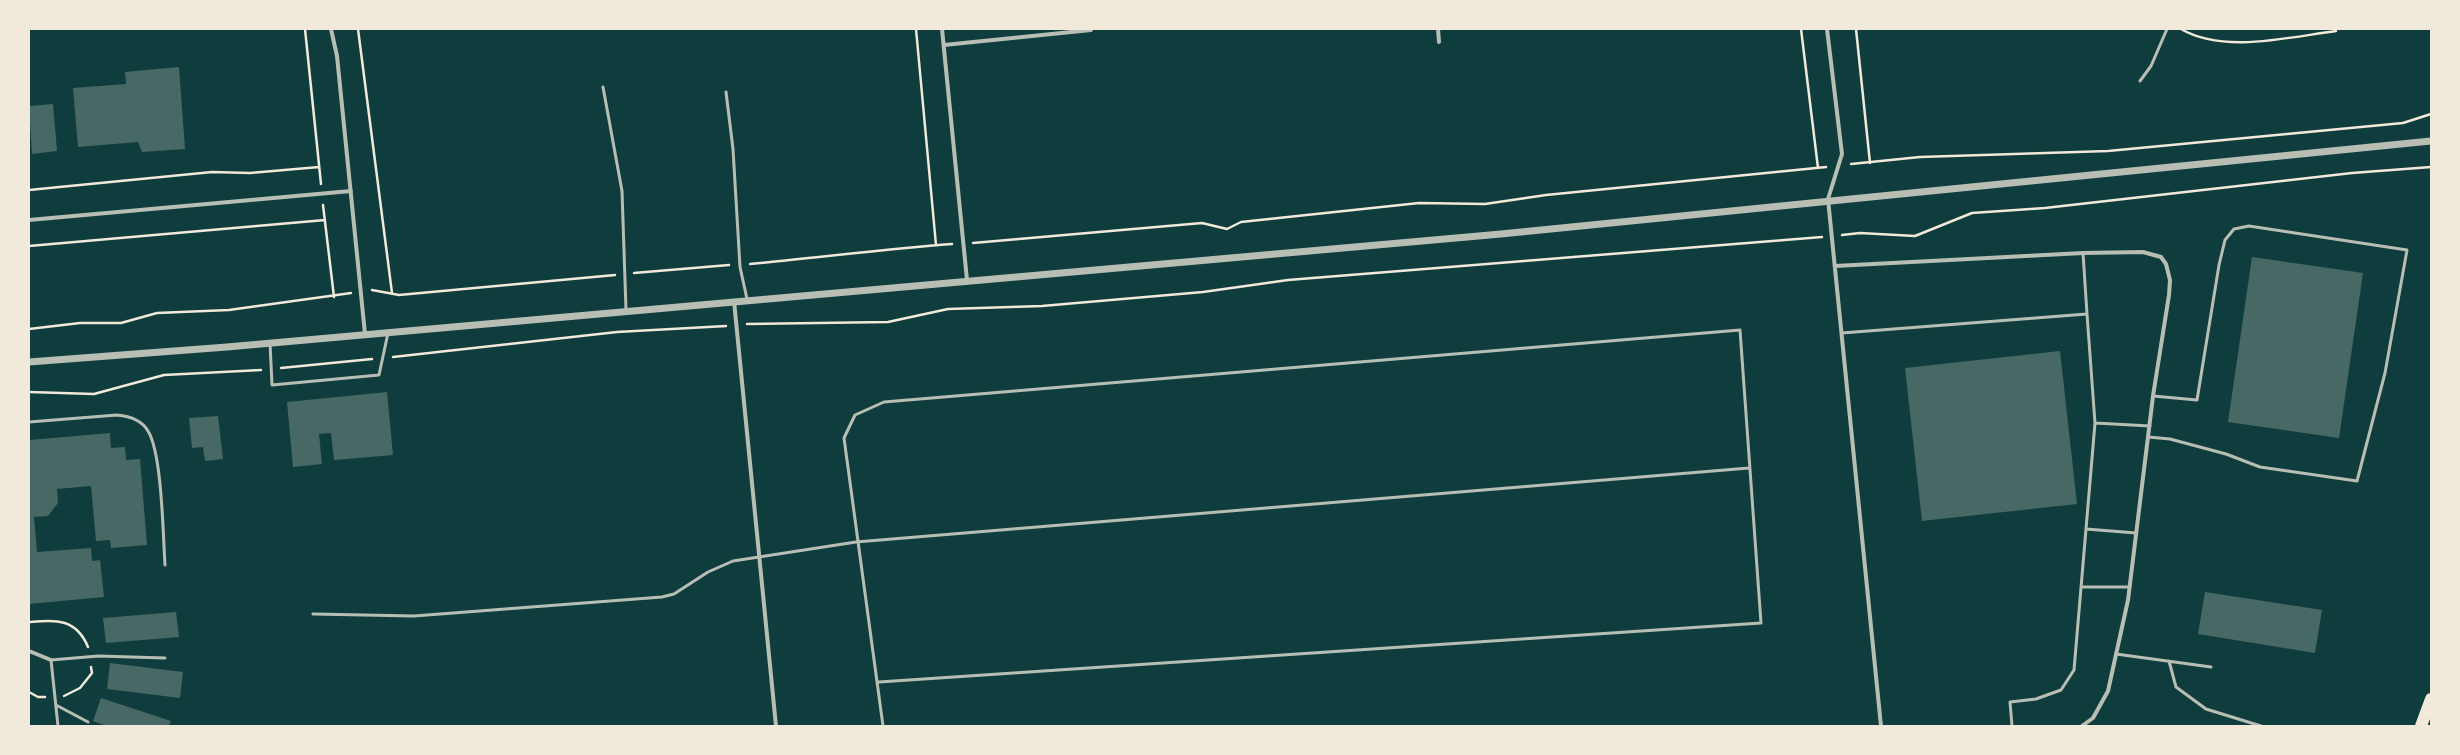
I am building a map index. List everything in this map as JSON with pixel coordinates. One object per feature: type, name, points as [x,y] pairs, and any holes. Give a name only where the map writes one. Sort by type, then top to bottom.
[{"type":"highway","points":[[2421,726],[2431,699]]},
{"type":"street","points":[[331,29],[337,56],[365,334]]},
{"type":"street","points":[[942,29],[967,280]]},
{"type":"street","points":[[1438,29],[1439,42]]},
{"type":"street","points":[[1828,29],[1842,154],[1828,200],[1881,726]]},
{"type":"street","points":[[944,45],[1091,30]]},
{"type":"street","points":[[29,362],[270,343],[734,300],[1501,234],[1828,200],[2431,141]]},
{"type":"street","points":[[29,220],[351,191]]},
{"type":"street","points":[[1835,266],[2083,253],[2143,252],[2161,257],[2166,264],[2170,275],[2169,295],[2153,396],[2130,587],[2108,692],[2093,718],[2082,726]]},
{"type":"street","points":[[734,300],[776,726]]},
{"type":"street","points":[[29,651],[51,660]]},
{"type":"lane","points":[[2140,81],[2151,66],[2167,29]]},
{"type":"lane","points":[[603,87],[622,191],[626,310]]},
{"type":"lane","points":[[726,92],[733,149],[740,264],[746,299]]},
{"type":"lane","points":[[2148,437],[2170,439],[2226,454],[2260,467],[2357,481],[2385,372],[2407,250],[2249,226],[2234,229],[2225,240],[2219,265],[2197,400],[2153,396]]},
{"type":"lane","points":[[2012,726],[2010,702],[2036,699],[2062,690],[2074,670],[2095,423],[2083,253]]},
{"type":"lane","points":[[1842,333],[2087,314]]},
{"type":"lane","points":[[879,682],[1761,622],[1740,330],[884,402],[855,415],[844,438],[856,542],[879,682],[884,726]]},
{"type":"lane","points":[[270,343],[272,385],[379,375],[388,332]]},
{"type":"lane","points":[[29,422],[117,415],[128,416],[138,420],[148,430],[156,453],[165,565]]},
{"type":"lane","points":[[2095,423],[2150,426]]},
{"type":"lane","points":[[313,614],[414,616],[662,598],[686,588],[723,564],[856,542],[1749,468]]},
{"type":"lane","points":[[2086,529],[2136,533]]},
{"type":"lane","points":[[2081,587],[2130,587]]},
{"type":"lane","points":[[2116,654],[2211,667]]},
{"type":"lane","points":[[58,726],[51,660],[98,656],[165,658]]},
{"type":"lane","points":[[2168,661],[2176,687],[2206,709],[2261,726]]},
{"type":"lane","points":[[56,705],[88,722]]},
{"type":"path","points":[[305,29],[334,297]]},
{"type":"path","points":[[358,29],[392,293]]},
{"type":"path","points":[[916,29],[936,245]]},
{"type":"path","points":[[1801,29],[1818,168]]},
{"type":"path","points":[[1856,29],[1870,163]]},
{"type":"path","points":[[2181,29],[2189,34],[2232,44],[2336,31]]},
{"type":"path","points":[[29,329],[80,323],[121,323],[157,313],[229,310],[334,297],[370,290],[399,295],[936,245],[1202,223],[1227,229],[1241,222],[1419,203],[1485,204],[1546,195],[1920,157],[2108,151],[2403,123],[2431,114]]},
{"type":"path","points":[[29,190],[205,172],[250,173],[319,167]]},
{"type":"path","points":[[29,392],[94,394],[164,375],[271,369],[617,332],[737,325],[888,322],[948,309],[1050,306],[1203,292],[1288,280],[1860,233],[1915,236],[1972,213],[2045,208],[2320,177],[2431,167]]},
{"type":"path","points":[[29,246],[325,220]]},
{"type":"building","points":[[179,67],[185,149],[142,152],[138,142],[78,147],[73,88],[126,84],[125,72]]},
{"type":"building","points":[[53,104],[57,151],[32,154],[29,106]]},
{"type":"building","points":[[2252,257],[2363,273],[2339,438],[2228,422]]},
{"type":"building","points":[[2060,351],[2077,504],[1922,521],[1905,368]]},
{"type":"building","points":[[387,392],[393,455],[334,460],[331,433],[319,434],[322,464],[293,467],[287,402]]},
{"type":"building","points":[[218,416],[223,459],[205,461],[203,447],[192,448],[189,418]]},
{"type":"building","points":[[110,433],[111,448],[125,447],[126,460],[140,459],[147,545],[111,548],[110,540],[96,541],[91,486],[57,489],[58,503],[48,516],[34,517],[37,552],[91,548],[92,561],[100,560],[104,597],[29,604],[29,440]]},
{"type":"building","points":[[2205,592],[2322,610],[2315,653],[2198,634]]},
{"type":"building","points":[[176,612],[179,637],[106,643],[103,618]]},
{"type":"building","points":[[110,663],[183,672],[180,698],[107,689]]},
{"type":"building","points":[[101,698],[171,721],[169,726],[107,726],[93,721]]}]
